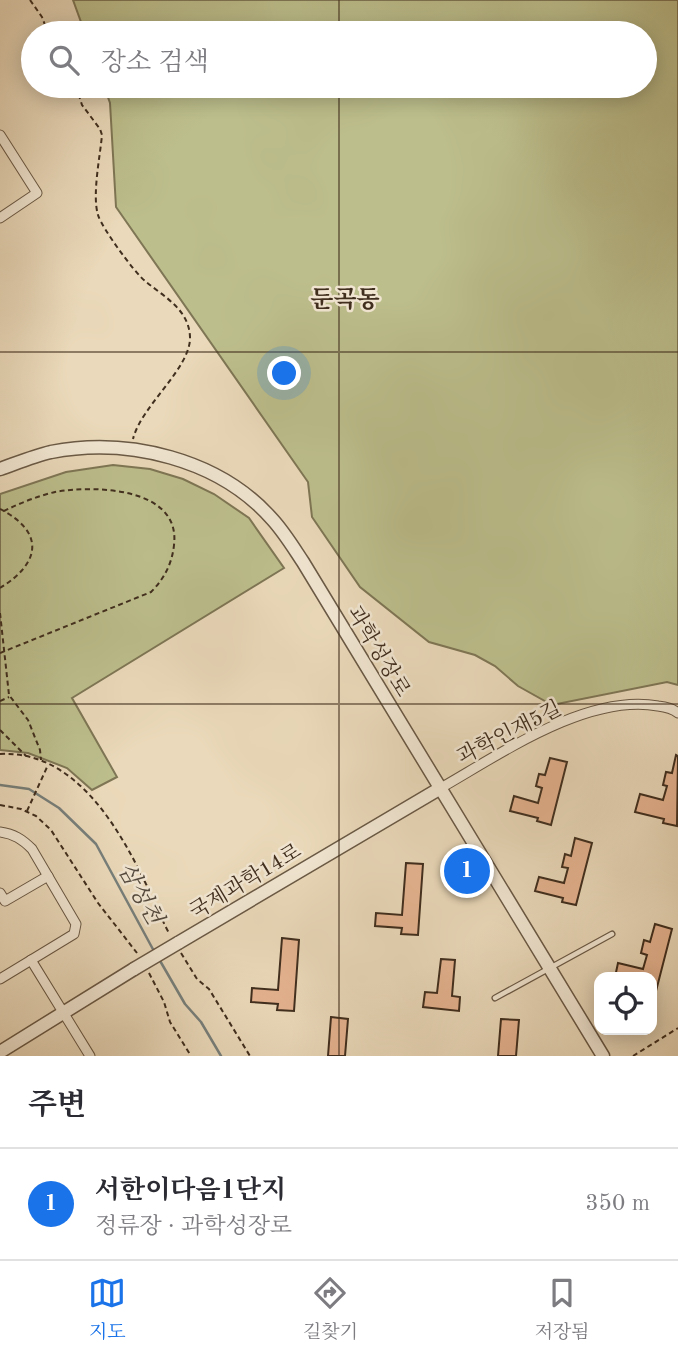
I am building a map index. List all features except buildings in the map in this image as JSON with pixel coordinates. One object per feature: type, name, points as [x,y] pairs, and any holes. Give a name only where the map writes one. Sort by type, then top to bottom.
[{"type":"street","points":[[0,135],[37,193],[0,218]]},
{"type":"street","name":"과학성장로","points":[[0,469],[51,452],[100,448],[165,456],[204,468],[236,487],[271,517],[303,562],[603,1056]]},
{"type":"street","name":"과학인재5길","points":[[439,789],[540,732],[585,714],[616,705],[645,704],[673,709],[678,713]]},
{"type":"street","name":"국제과학14로","points":[[0,1052],[140,965],[174,940],[439,789]]},
{"type":"street","points":[[0,832],[22,839],[32,849],[76,923],[74,934],[0,979]]},
{"type":"street","points":[[2,899],[48,876]]},
{"type":"street","points":[[30,960],[90,1056]]},
{"type":"lane","points":[[495,998],[612,934]]},
{"type":"path","points":[[30,0],[44,21]]},
{"type":"path","points":[[80,98],[102,135],[96,204],[102,224],[143,279],[169,298],[184,317],[190,338],[182,361],[135,430],[130,450]]},
{"type":"path","points":[[0,653],[151,592],[172,559],[174,541],[173,524],[167,513],[148,500],[117,490],[57,492],[4,511]]},
{"type":"path","points":[[0,509],[22,523],[32,544],[30,562],[15,578],[0,588]]},
{"type":"path","points":[[0,613],[10,697],[28,720],[40,750],[41,761]]},
{"type":"path","points":[[0,701],[10,697]]},
{"type":"path","points":[[0,730],[27,757]]},
{"type":"path","points":[[0,754],[41,761],[76,781],[99,803],[147,884],[174,940],[197,979],[209,989],[250,1056]]},
{"type":"path","points":[[27,811],[48,765]]},
{"type":"path","points":[[0,805],[27,811],[36,816],[60,840],[98,903],[140,965],[157,985],[170,1022],[191,1056]]},
{"type":"path","points":[[634,1056],[678,1028]]},
{"type":"green space","points":[[73,0],[678,0],[678,685],[667,682],[552,705],[518,686],[495,666],[475,655],[429,642],[360,587],[312,517],[308,482],[116,207],[108,98],[657,98],[657,21],[81,21]]},
{"type":"green space","points":[[113,465],[150,469],[183,479],[214,494],[249,518],[284,568],[72,698],[117,777],[92,790],[67,768],[28,753],[0,750],[0,494],[66,472]]},
{"type":"waterway","name":"삼성천","points":[[0,785],[29,789],[59,808],[96,844],[155,953]]},
{"type":"waterway","name":"삼성천","points":[[159,959],[185,1004],[201,1022],[221,1056]]},
{"type":"place","name":"서한이다음1단지","points":[[467,871]]},
{"type":"district","name":"둔곡동","points":[[345,299]]}]
